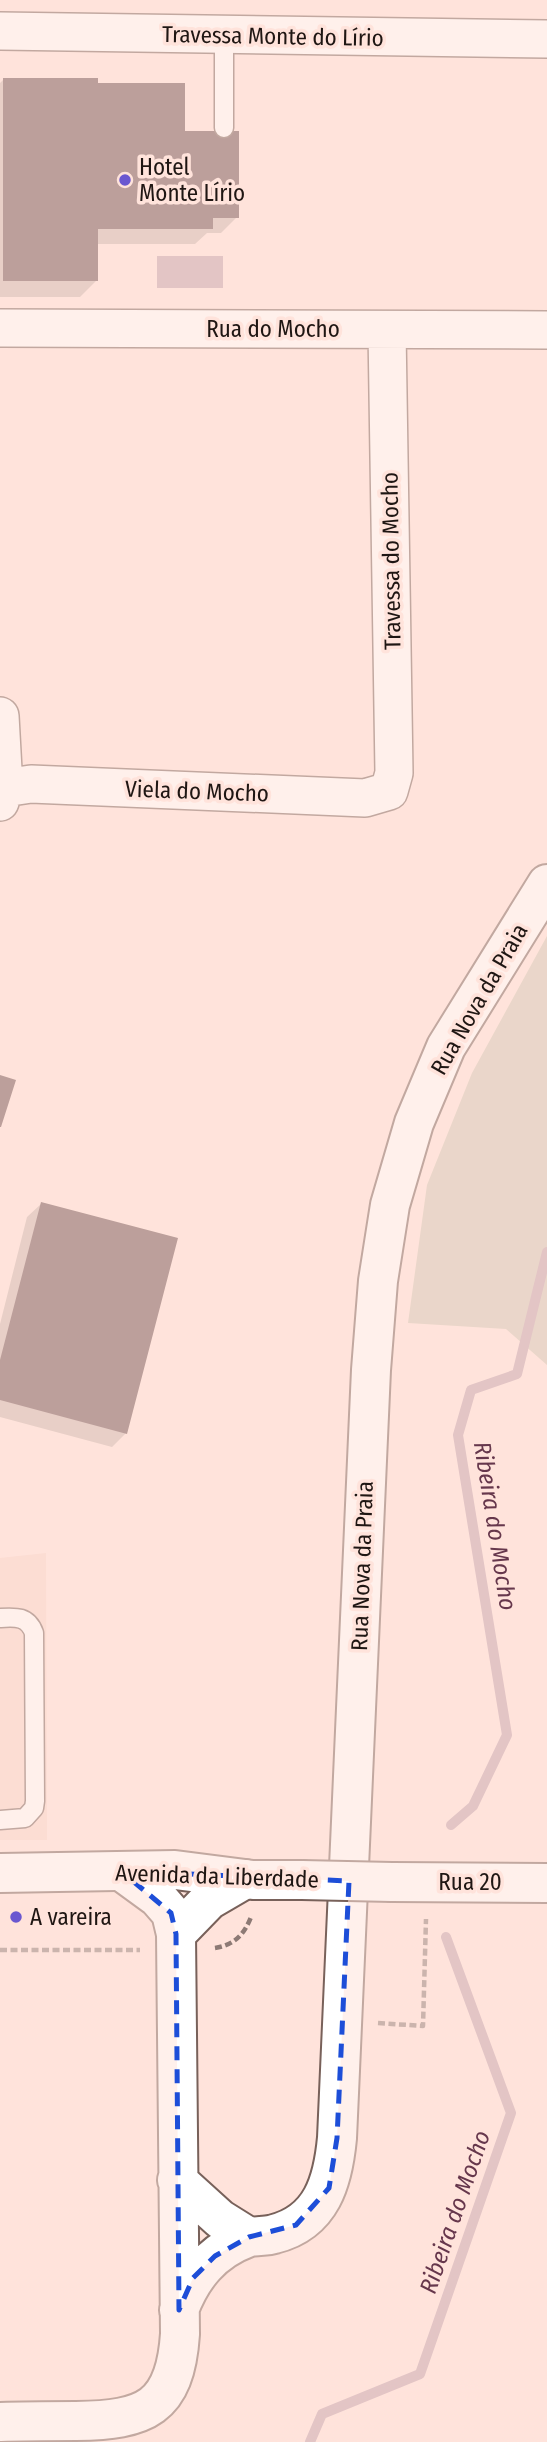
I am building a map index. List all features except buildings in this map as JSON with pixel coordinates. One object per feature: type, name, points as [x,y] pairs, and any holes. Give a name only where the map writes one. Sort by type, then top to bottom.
[{"type":"street","name":"Travessa Monte do Lírio","points":[[0,31],[547,39]]},
{"type":"street","name":"Rua do Mocho","points":[[0,328],[547,330]]},
{"type":"street","name":"Travessa do Mocho","points":[[387,330],[394,773],[390,791]]},
{"type":"street","points":[[0,716],[2,795]]},
{"type":"street","name":"Viela do Mocho","points":[[2,795],[31,784],[365,798],[390,791]]},
{"type":"street","name":"Rua Nova da Praia","points":[[179,2310],[193,2278],[203,2266],[249,2237],[274,2234],[296,2225],[315,2209],[329,2188],[335,2164],[337,2138],[371,1370],[378,1281],[390,1205],[414,1123],[446,1046],[547,884]]},
{"type":"street","name":"Avenida da Liberdade","points":[[0,1872],[175,1870],[245,1879],[410,1882]]},
{"type":"street","name":"Rua Nova da Praia","points":[[0,2422],[106,2420],[142,2413],[158,2401],[171,2383],[178,2359],[176,1934],[171,1913],[158,1898],[121,1871]]},
{"type":"street","points":[[176,1934],[209,1900],[245,1879]]},
{"type":"street","name":"Rua 20","points":[[410,1882],[547,1883]]},
{"type":"street","points":[[177,2180],[220,2219],[249,2237]]},
{"type":"lane","points":[[224,35],[224,128]]},
{"type":"lane","points":[[0,1618],[25,1619],[31,1624],[34,1633],[35,1801],[34,1808],[25,1818],[0,1820]]},
{"type":"path","points":[[342,2021],[423,2026],[410,1882]]},
{"type":"highlighted area","points":[[121,1871],[349,1881],[337,2138],[329,2188],[296,2225],[249,2237],[215,2256],[193,2278],[179,2310],[176,1934],[171,1913]]},
{"type":"shaded area","points":[[157,256],[223,256],[223,288],[157,288]]},
{"type":"shaded area","points":[[547,936],[547,1365],[506,1329],[408,1323],[427,1185],[472,1073]]},
{"type":"shaded area","points":[[46,1553],[47,1840],[0,1840],[0,1558]]},
{"type":"waterway","name":"Ribeira do Mocho","points":[[451,1825],[473,1806],[507,1735],[458,1435],[471,1390],[517,1374],[547,1252]]},
{"type":"waterway","name":"Ribeira do Mocho","points":[[310,2442],[322,2414],[420,2374],[511,2113],[446,1937]]},
{"type":"place","name":"Hotel Monte Lírio","points":[[125,180]]},
{"type":"place","name":"A vareira","points":[[16,1917]]}]
